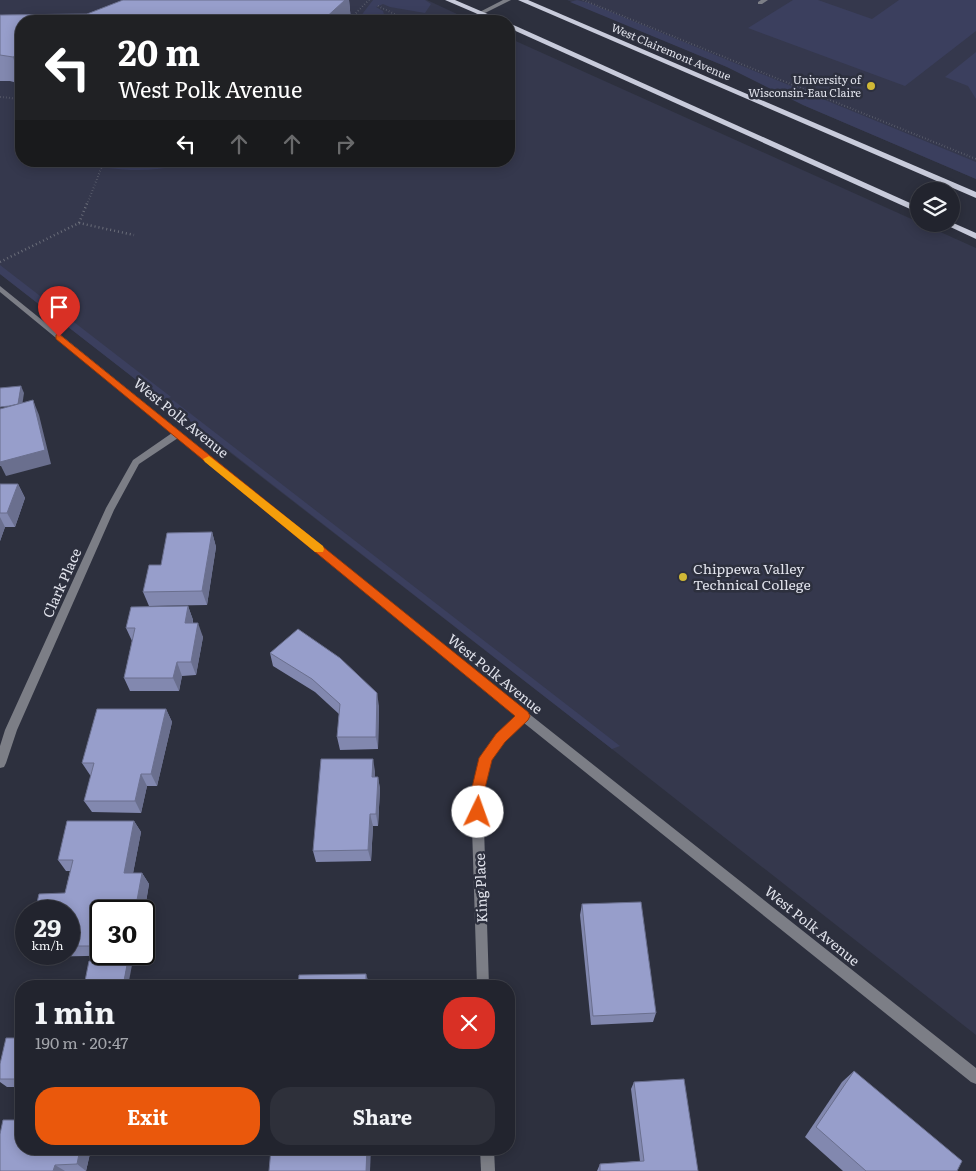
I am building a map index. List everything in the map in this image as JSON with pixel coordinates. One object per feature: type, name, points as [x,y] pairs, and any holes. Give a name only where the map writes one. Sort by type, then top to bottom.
[{"type":"main road","points":[[449,0],[481,14]]},
{"type":"main road","name":"West Clairemont Avenue","points":[[522,0],[976,195]]},
{"type":"main road","points":[[515,29],[910,206]]},
{"type":"main road","points":[[960,229],[976,236]]},
{"type":"street","points":[[481,14],[508,0]]},
{"type":"street","name":"West Polk Avenue","points":[[0,288],[524,716],[976,1077]]},
{"type":"street","name":"Clark Place","points":[[0,763],[11,730],[109,510],[136,462],[177,434]]},
{"type":"street","name":"King Place","points":[[483,980],[477,796],[486,758],[501,738],[524,716]]},
{"type":"street","points":[[487,1155],[488,1171]]},
{"type":"path","points":[[355,15],[369,0]]},
{"type":"path","points":[[583,0],[976,159]]},
{"type":"path","points":[[378,6],[397,15]]},
{"type":"path","points":[[0,97],[15,98]]},
{"type":"path","points":[[79,223],[102,167]]},
{"type":"path","points":[[0,262],[79,223],[134,235]]},
{"type":"shaded area","name":"Chippewa Valley Technical College","points":[[0,0],[427,0],[459,15],[15,15],[15,167],[515,167],[515,41],[910,218],[910,232],[940,232],[976,248],[976,1035],[612,749],[0,274]]},
{"type":"shaded area","points":[[373,0],[425,0],[431,4],[425,13],[383,4],[376,7],[383,11],[384,15],[362,15]]},
{"type":"shaded area","name":"University of Wisconsin-Eau Claire","points":[[567,0],[976,0],[976,179],[803,105],[727,67]]},
{"type":"shaded area","points":[[577,0],[589,3],[976,162],[976,179],[803,105],[727,67],[570,2]]},
{"type":"shaded area","points":[[793,0],[818,0],[872,19],[899,0],[976,0],[976,31],[905,86],[748,28]]},
{"type":"shaded area","points":[[976,52],[976,99],[968,86],[945,77]]},
{"type":"shaded area","points":[[108,167],[174,167],[151,170]]},
{"type":"shaded area","points":[[0,265],[171,397],[162,400],[0,274]]},
{"type":"shaded area","points":[[173,400],[620,746],[612,749],[169,404]]},
{"type":"building","points":[[123,0],[345,0],[329,15],[15,15],[15,56],[0,55],[0,15],[87,14]]},
{"type":"building","points":[[21,386],[18,404],[0,407],[0,388]]},
{"type":"building","points":[[33,400],[45,450],[0,462],[0,409]]},
{"type":"building","points":[[0,484],[18,484],[7,513],[0,513]]},
{"type":"building","points":[[212,532],[202,591],[143,592],[149,565],[161,565],[167,533]]},
{"type":"building","points":[[188,606],[185,623],[198,623],[191,662],[177,662],[173,678],[124,678],[135,628],[126,628],[131,607]]},
{"type":"building","points":[[298,629],[340,658],[377,693],[376,737],[337,737],[340,704],[312,679],[270,653]]},
{"type":"building","points":[[97,709],[166,709],[151,774],[141,774],[135,801],[84,801],[94,763],[82,763]]},
{"type":"building","points":[[321,759],[373,759],[372,777],[378,777],[376,814],[370,814],[368,850],[313,851]]},
{"type":"building","points":[[67,821],[134,821],[124,873],[142,873],[137,900],[90,900],[90,946],[80,946],[80,900],[38,900],[39,894],[65,893],[73,860],[58,860]]},
{"type":"building","points":[[641,902],[656,1013],[593,1016],[582,904]]},
{"type":"building","points":[[89,961],[90,965],[127,965],[124,980],[85,980]]},
{"type":"building","points":[[366,974],[366,980],[299,980],[299,975]]},
{"type":"building","points":[[6,1038],[15,1038],[15,1079],[0,1079],[0,1064]]},
{"type":"building","points":[[854,1071],[962,1161],[957,1171],[866,1171],[816,1127]]},
{"type":"building","points":[[684,1079],[698,1171],[600,1171],[600,1164],[644,1161],[634,1082]]},
{"type":"building","points":[[3,1120],[15,1120],[15,1155],[79,1155],[77,1164],[55,1165],[53,1171],[0,1171],[0,1134]]},
{"type":"building","points":[[270,1155],[367,1155],[366,1171],[269,1171]]},
{"type":"slow traffic","points":[[209,459],[319,549]]},
{"type":"place","name":"University of Wisconsin-Eau Claire","points":[[871,86]]},
{"type":"place","name":"Chippewa Valley Technical College","points":[[683,577]]},
{"type":"route","points":[[59,337],[524,716],[501,738],[486,758],[477,796],[478,812]]}]
